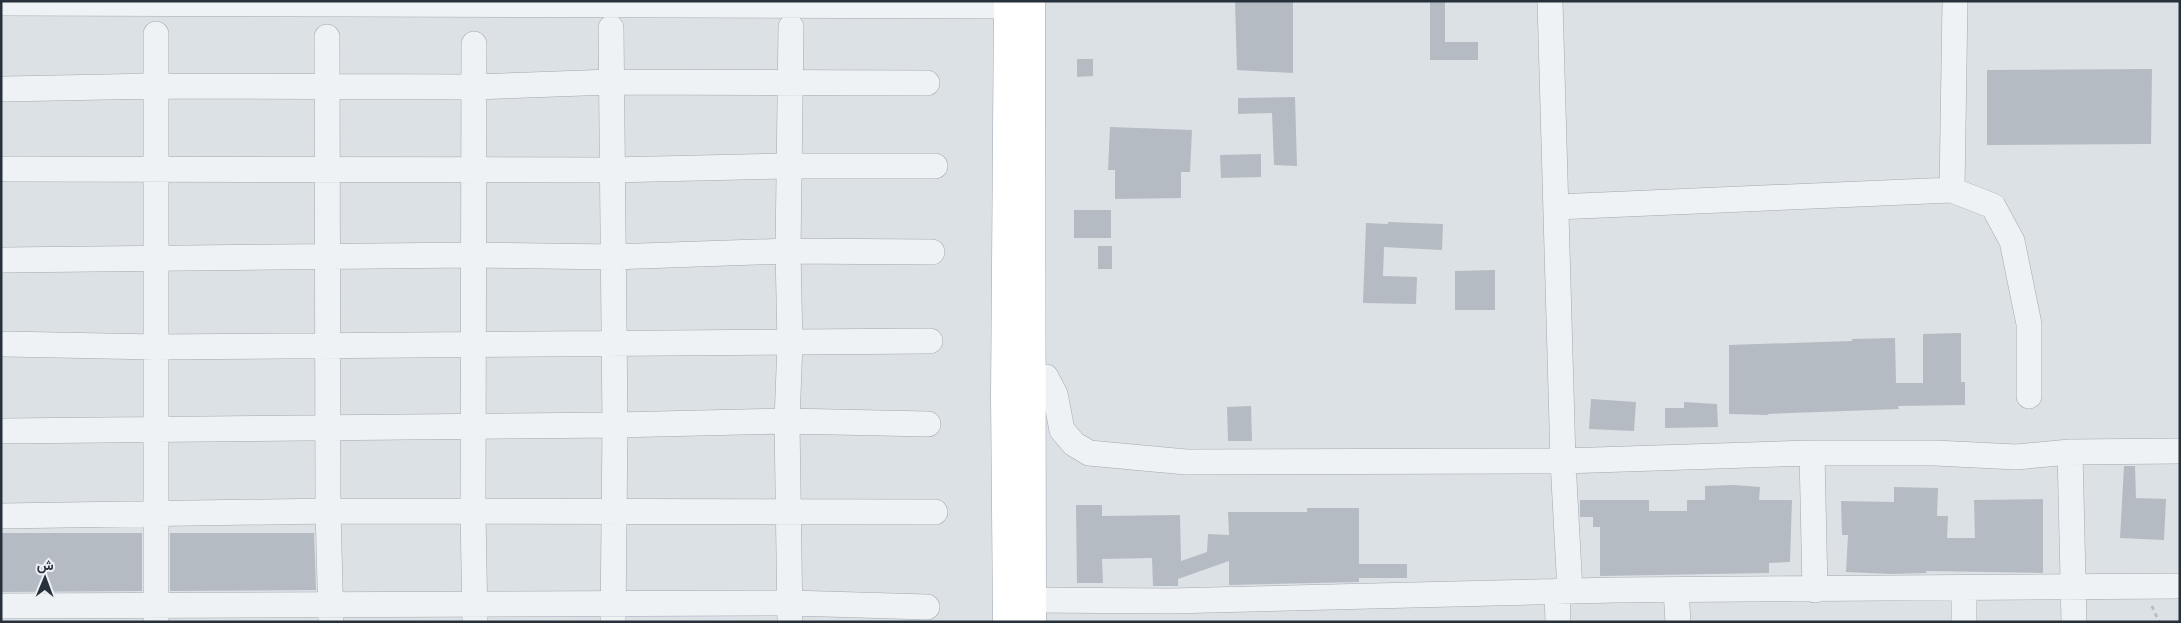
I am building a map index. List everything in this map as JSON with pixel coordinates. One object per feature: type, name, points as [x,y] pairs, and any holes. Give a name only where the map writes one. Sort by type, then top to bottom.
[{"type":"main road","points":[[1015,3],[1018,377],[1032,611]]},
{"type":"main road","points":[[1007,622],[1018,377]]},
{"type":"street","points":[[1550,1],[1563,461],[1564,591],[1558,622]]},
{"type":"street","points":[[1952,190],[1955,1]]},
{"type":"street","points":[[1,4],[290,3],[609,12],[1015,3]]},
{"type":"street","points":[[609,12],[614,343],[613,613]]},
{"type":"street","points":[[791,27],[788,166],[790,343],[787,422],[791,612]]},
{"type":"street","points":[[156,34],[156,613]]},
{"type":"street","points":[[327,37],[328,511],[331,614]]},
{"type":"street","points":[[474,44],[473,513],[475,613]]},
{"type":"street","points":[[5,88],[156,86],[474,87],[611,82],[927,83]]},
{"type":"street","points":[[6,169],[611,170],[788,166],[935,166]]},
{"type":"street","points":[[1556,207],[1952,190],[1993,206],[2012,241],[2029,324],[2029,396]]},
{"type":"street","points":[[3,260],[932,252]]},
{"type":"street","points":[[5,344],[156,347],[328,344],[474,345],[930,341]]},
{"type":"street","points":[[1018,377],[1046,377],[1051,382],[1062,430],[1074,444],[1089,453],[1186,462],[1563,461],[1812,453],[1935,453],[2016,457],[2070,452],[2180,451]]},
{"type":"street","points":[[2,431],[787,422],[928,424]]},
{"type":"street","points":[[2070,452],[2074,622]]},
{"type":"street","points":[[1812,453],[1815,590]]},
{"type":"street","points":[[1,516],[328,511],[473,513],[614,510],[789,513],[935,512]]},
{"type":"street","points":[[1032,611],[1246,600],[1564,591],[2180,586]]},
{"type":"street","points":[[1964,589],[1964,622]]},
{"type":"street","points":[[1676,590],[1678,622]]},
{"type":"street","points":[[1,606],[156,613],[331,614],[791,612],[927,607]]},
{"type":"building","points":[[1235,1],[1293,1],[1293,73],[1237,70]]},
{"type":"building","points":[[1430,1],[1445,1],[1445,42],[1478,42],[1478,60],[1430,60]]},
{"type":"building","points":[[1077,59],[1093,59],[1093,76],[1077,77]]},
{"type":"building","points":[[2152,69],[2151,144],[1987,145],[1987,70]]},
{"type":"building","points":[[1295,97],[1297,166],[1274,165],[1272,113],[1238,114],[1238,98]]},
{"type":"building","points":[[1110,127],[1192,130],[1190,172],[1181,172],[1181,198],[1115,199],[1115,170],[1108,170]]},
{"type":"building","points":[[1261,154],[1261,177],[1221,178],[1220,155]]},
{"type":"building","points":[[1074,210],[1111,210],[1111,238],[1074,238]]},
{"type":"building","points":[[1388,222],[1443,224],[1442,250],[1384,247],[1383,276],[1417,277],[1416,304],[1363,303],[1366,223],[1388,224]]},
{"type":"building","points":[[1098,246],[1112,246],[1112,269],[1098,269]]},
{"type":"building","points":[[1495,270],[1495,310],[1455,310],[1455,271]]},
{"type":"building","points":[[1961,333],[1961,382],[1965,382],[1965,405],[1898,406],[1899,409],[1768,415],[1729,414],[1729,345],[1895,338],[1896,383],[1923,383],[1923,334]]},
{"type":"building","points":[[1591,399],[1636,402],[1634,431],[1589,429]]},
{"type":"building","points":[[1684,402],[1717,404],[1718,427],[1665,428],[1665,408],[1684,408]]},
{"type":"building","points":[[1251,406],[1252,441],[1228,441],[1227,407]]},
{"type":"building","points":[[2124,466],[2135,466],[2136,498],[2166,499],[2164,540],[2120,538]]},
{"type":"building","points":[[1734,485],[1760,487],[1759,500],[1792,500],[1790,562],[1769,563],[1769,573],[1600,576],[1600,527],[1593,527],[1593,517],[1580,517],[1580,500],[1649,500],[1649,511],[1687,511],[1687,500],[1705,500],[1705,486]]},
{"type":"building","points":[[1894,487],[1938,488],[1937,516],[1948,516],[1947,538],[1975,538],[1974,500],[2043,499],[2043,573],[1926,571],[1927,573],[1890,574],[1846,572],[1848,535],[1842,535],[1841,501],[1894,502]]},
{"type":"building","points":[[1076,505],[1102,505],[1102,516],[1180,515],[1181,561],[1207,552],[1208,534],[1229,535],[1228,512],[1307,512],[1307,508],[1359,508],[1359,564],[1407,564],[1407,578],[1359,578],[1359,582],[1229,585],[1229,561],[1178,579],[1178,586],[1153,586],[1152,558],[1102,559],[1103,583],[1077,583]]},
{"type":"building","points":[[1,533],[142,533],[142,591],[1,592]]},
{"type":"building","points":[[170,533],[314,533],[316,590],[170,591]]}]
